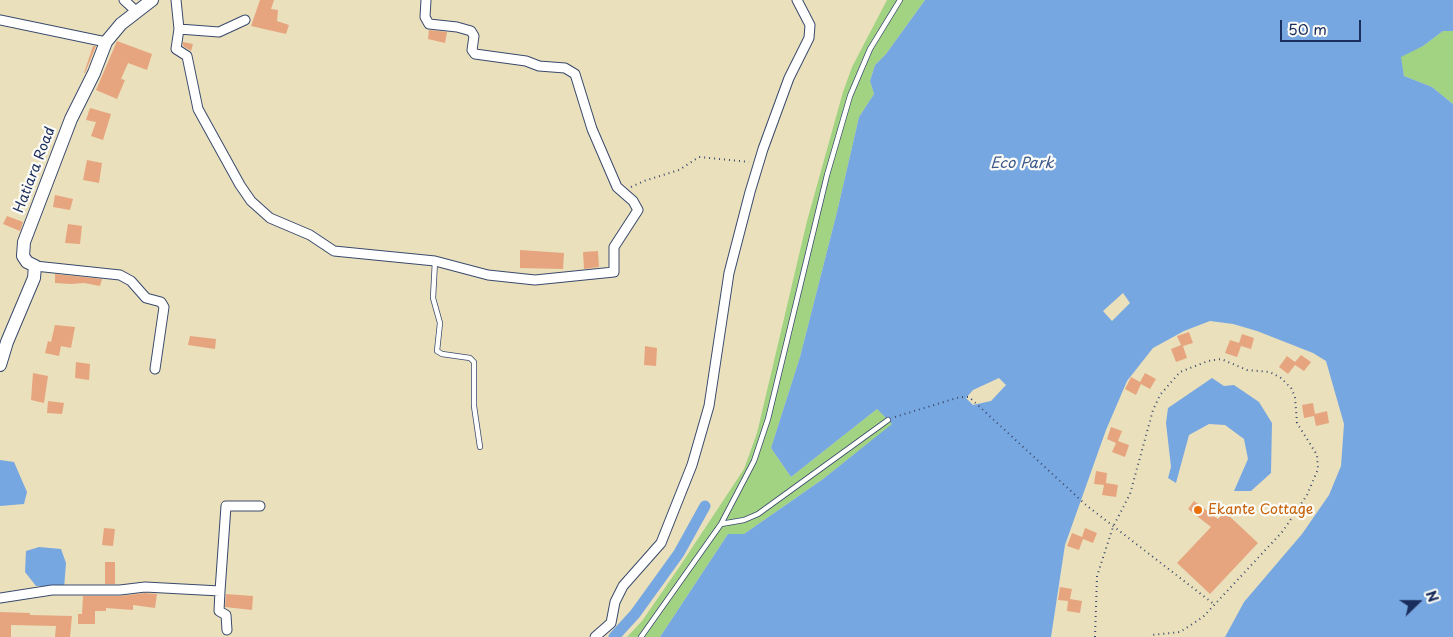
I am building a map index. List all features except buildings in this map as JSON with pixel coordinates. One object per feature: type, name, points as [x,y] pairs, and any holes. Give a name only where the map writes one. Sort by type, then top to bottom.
[{"type":"street","points":[[124,0],[137,12]]},
{"type":"street","name":"Hatiara Road","points":[[35,266],[27,262],[23,256],[24,242],[68,128],[94,73],[106,42],[121,24],[152,0]]},
{"type":"street","points":[[176,0],[179,29],[176,49],[187,56],[198,109],[240,185],[251,201],[270,218],[310,235],[334,251],[435,261],[471,272],[535,280],[614,272],[614,247],[638,210],[633,201],[618,187],[592,129],[579,82],[570,70],[475,54],[473,52],[474,36],[471,31],[457,27],[429,24],[425,17],[426,0]]},
{"type":"street","points":[[594,637],[611,623],[615,602],[623,586],[661,543],[692,465],[712,394],[729,273],[758,164],[790,78],[808,38],[810,25],[797,0]]},
{"type":"street","points":[[0,20],[106,42]]},
{"type":"street","points":[[179,29],[219,32],[245,20]]},
{"type":"street","points":[[0,365],[3,341],[30,288],[35,266],[120,275],[131,281],[146,298],[161,302],[164,307],[154,370]]},
{"type":"street","points":[[227,630],[226,615],[219,611],[226,506],[260,506]]},
{"type":"street","points":[[0,598],[52,590],[120,590],[145,587],[220,591]]},
{"type":"lane","points":[[641,637],[721,524],[754,461],[768,419],[827,176],[850,96],[870,49],[900,0]]},
{"type":"lane","points":[[435,261],[433,298],[440,323],[437,351],[442,354],[470,358],[474,362],[474,406],[480,447]]},
{"type":"lane","points":[[721,524],[744,520],[758,514],[888,420]]},
{"type":"path","points":[[626,196],[635,184],[679,170],[699,157],[712,157],[758,164]]},
{"type":"path","points":[[1095,637],[1097,576],[1113,527],[1130,494],[1152,410],[1168,383],[1180,372],[1220,358],[1247,370],[1270,372],[1282,378],[1292,388],[1295,397],[1297,423],[1317,455],[1318,468],[1307,495],[1292,520],[1203,617],[1180,632],[1152,635],[1150,637]]},
{"type":"path","points":[[888,420],[966,396],[1086,505],[1215,605]]},
{"type":"green space","points":[[887,0],[925,0],[886,54],[875,65],[870,81],[874,94],[859,117],[800,357],[771,448],[791,477],[877,409],[893,424],[823,479],[744,534],[728,534],[660,637],[627,637],[642,621],[744,469],[757,433],[807,221],[843,92],[852,67]]},
{"type":"green space","points":[[1443,31],[1453,31],[1453,104],[1432,87],[1404,76],[1400,56],[1423,46]]},
{"type":"water","name":"Eco Park","points":[[925,0],[1453,0],[1453,31],[1443,31],[1423,46],[1401,57],[1404,76],[1432,87],[1453,104],[1453,637],[1225,637],[1244,602],[1302,534],[1329,495],[1341,466],[1344,424],[1326,361],[1313,353],[1257,331],[1233,324],[1210,321],[1184,331],[1153,348],[1127,381],[1106,430],[1065,545],[1051,637],[660,637],[728,534],[744,534],[823,479],[892,424],[877,409],[791,477],[771,448],[800,357],[859,117],[874,94],[870,81],[875,65],[886,54]],"holes":[[[1123,293],[1130,303],[1112,321],[1103,311]],[[999,378],[1006,385],[991,401],[973,405],[966,398],[973,390]]]},
{"type":"water","points":[[1212,378],[1224,386],[1234,385],[1259,402],[1272,423],[1271,473],[1251,491],[1234,491],[1248,459],[1244,439],[1225,425],[1209,424],[1189,435],[1176,483],[1168,478],[1171,467],[1166,423],[1168,408]]},
{"type":"water","points":[[0,460],[14,462],[27,492],[24,504],[0,506]]},
{"type":"water","points":[[39,547],[61,549],[66,563],[64,589],[56,586],[36,586],[25,572],[26,551]]},
{"type":"waterway","points":[[614,637],[635,614],[679,553],[705,506]]},
{"type":"place","name":"Ekante Cottage","points":[[1198,510]]}]
